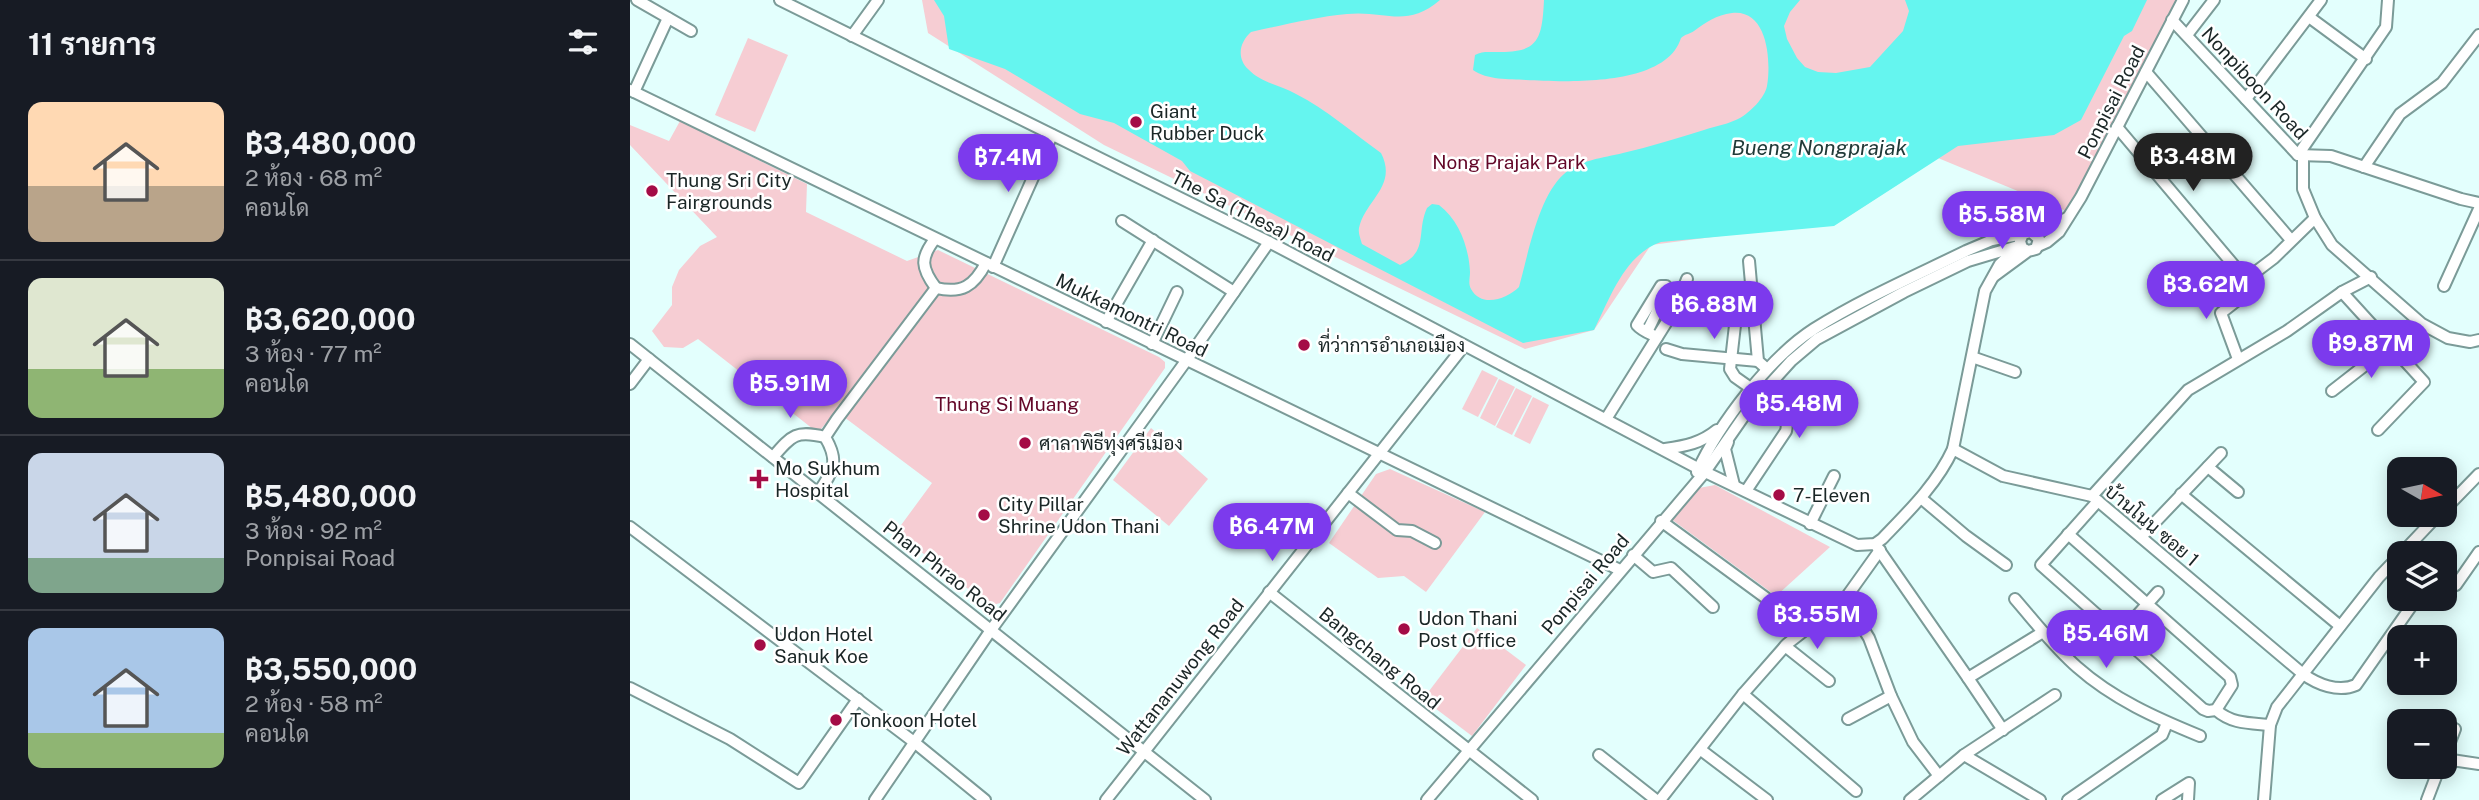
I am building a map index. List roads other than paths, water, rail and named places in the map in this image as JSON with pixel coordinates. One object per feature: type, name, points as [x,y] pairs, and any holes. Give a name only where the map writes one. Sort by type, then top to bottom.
[{"type":"street","points":[[637,0],[691,31]]},
{"type":"street","name":"The Sa (Thesa) Road","points":[[780,0],[1269,242],[1702,470],[1857,545],[1877,547]]},
{"type":"street","points":[[852,36],[878,0]]},
{"type":"street","name":"Ponpisai Road","points":[[1728,428],[1777,374],[1817,340],[1904,292],[1968,261],[2029,242],[2053,238],[2081,197],[2183,0]]},
{"type":"street","points":[[2187,35],[2214,0]]},
{"type":"street","points":[[2246,99],[2320,0]]},
{"type":"street","points":[[2388,0],[2386,26],[2300,155],[2303,189],[2315,218],[2332,245],[2422,324],[2448,338],[2470,342],[2479,340]]},
{"type":"street","points":[[2309,17],[2366,59]]},
{"type":"street","points":[[632,91],[668,18]]},
{"type":"street","name":"Nonpiboon Road","points":[[2172,20],[2300,155],[2331,156],[2479,203]]},
{"type":"street","points":[[2364,167],[2400,114],[2442,83],[2477,43]]},
{"type":"street","points":[[2146,72],[2291,240]]},
{"type":"street","name":"Mukkamontri Road","points":[[632,91],[1620,570]]},
{"type":"street","points":[[2117,127],[2252,290],[2221,314],[2238,359]]},
{"type":"street","points":[[935,239],[925,253],[924,263],[936,288],[947,290],[970,285],[989,265],[1052,135]]},
{"type":"street","points":[[2444,286],[2479,209]]},
{"type":"street","points":[[2245,279],[2274,258],[2315,218]]},
{"type":"street","points":[[1122,221],[1234,292]]},
{"type":"street","points":[[1106,322],[1153,240]]},
{"type":"street","name":"Ponpisai Road","points":[[1427,800],[1690,488],[1752,388],[1767,369],[1812,330],[1966,251],[1992,240],[2029,242]]},
{"type":"street","points":[[875,798],[991,630],[1269,242]]},
{"type":"street","points":[[1599,755],[1658,800],[1785,646],[1845,599],[1882,539],[1921,498],[1947,464],[1953,449],[1982,301],[2000,264],[2029,242]]},
{"type":"street","points":[[1994,276],[2029,242]]},
{"type":"street","points":[[1997,252],[2000,264]]},
{"type":"street","points":[[1749,261],[1758,361]]},
{"type":"street","points":[[2270,725],[2236,722],[2225,718],[2216,710],[2203,709],[2041,565],[2188,390],[2287,331],[2342,292],[2371,277]]},
{"type":"street","points":[[1606,419],[1652,335],[1676,307],[1687,279]]},
{"type":"street","points":[[825,437],[936,288]]},
{"type":"street","points":[[1739,290],[1731,359],[1732,374],[1752,388]]},
{"type":"street","points":[[1152,344],[1177,292]]},
{"type":"street","points":[[2342,292],[2424,382],[2378,430]]},
{"type":"street","name":"Phan Phrao Road","points":[[630,344],[1205,800]]},
{"type":"street","points":[[2332,391],[2391,345]]},
{"type":"street","name":"Wattananuwong Road","points":[[1105,800],[1464,346]]},
{"type":"street","points":[[1666,349],[1682,354],[1758,361],[1767,369]]},
{"type":"street","points":[[1972,357],[2015,372]]},
{"type":"street","points":[[630,384],[649,359]]},
{"type":"street","points":[[1746,491],[1788,425],[1765,389]]},
{"type":"street","points":[[1665,449],[1690,446],[1728,428]]},
{"type":"street","points":[[1728,428],[1725,449],[1734,485]]},
{"type":"street","points":[[773,457],[798,434],[807,432],[825,437]]},
{"type":"street","points":[[818,493],[835,462],[825,437]]},
{"type":"street","name":"บ้านโนน ซอย 1","points":[[1953,449],[2003,476],[2095,498],[2302,674],[2319,685],[2350,688],[2356,685],[2408,611]]},
{"type":"street","points":[[2141,537],[2221,453]]},
{"type":"street","points":[[2208,467],[2238,492]]},
{"type":"street","points":[[2457,497],[2479,474]]},
{"type":"street","points":[[1810,523],[1834,476]]},
{"type":"street","points":[[1348,493],[1398,530],[1412,531],[1435,542]]},
{"type":"street","points":[[2181,494],[2340,626]]},
{"type":"street","points":[[1921,498],[2006,565]]},
{"type":"street","points":[[1661,521],[1766,598]]},
{"type":"street","points":[[630,527],[914,742],[985,800]]},
{"type":"street","points":[[2414,541],[2427,527]]},
{"type":"street","points":[[2068,534],[2230,677],[2232,685],[2216,710]]},
{"type":"street","points":[[1877,547],[2003,730]]},
{"type":"street","points":[[2457,584],[2479,552]]},
{"type":"street","points":[[1633,555],[1653,572],[1671,568],[1713,607]]},
{"type":"street","points":[[2264,800],[2270,725],[2277,707],[2387,569]]},
{"type":"street","name":"Bangchang Road","points":[[1269,592],[1532,800]]},
{"type":"street","points":[[2107,649],[2158,592]]},
{"type":"street","points":[[1845,599],[1869,638],[1891,696],[1913,742],[1939,776]]},
{"type":"street","points":[[2015,599],[2076,666],[2101,685],[2133,707],[2200,736]]},
{"type":"street","points":[[1968,678],[2043,632]]},
{"type":"street","points":[[1785,646],[1829,681]]},
{"type":"street","points":[[630,688],[730,739],[799,783],[858,699]]},
{"type":"street","points":[[1743,694],[1856,792]]},
{"type":"street","points":[[1910,800],[1964,755],[2055,695]]},
{"type":"street","points":[[1848,719],[1891,696]]},
{"type":"street","points":[[2068,800],[2162,734],[2167,723]]},
{"type":"street","points":[[1700,750],[1767,800]]},
{"type":"street","points":[[1964,755],[2040,800]]},
{"type":"street","points":[[2457,759],[2479,764]]},
{"type":"street","points":[[2427,800],[2435,779]]},
{"type":"street","points":[[2162,800],[2189,783],[2188,800]]},
{"type":"water","name":"Bueng Nongprajak","points":[[934,0],[1440,0],[1428,9],[1406,16],[1347,14],[1251,32],[1244,40],[1241,55],[1244,64],[1253,74],[1318,107],[1381,153],[1386,175],[1379,192],[1362,218],[1359,230],[1362,244],[1400,265],[1409,260],[1418,248],[1427,208],[1432,204],[1439,205],[1453,219],[1462,236],[1469,263],[1471,289],[1482,299],[1495,300],[1519,287],[1530,243],[1547,197],[1570,169],[1592,160],[1736,120],[1756,105],[1767,86],[1767,52],[1760,29],[1754,20],[1744,14],[1732,13],[1712,19],[1684,36],[1672,54],[1656,66],[1636,73],[1589,81],[1544,81],[1485,76],[1473,70],[1475,55],[1522,50],[1536,41],[1542,25],[1544,0],[1800,0],[1790,12],[1784,26],[1787,39],[1805,67],[1818,72],[1836,73],[1870,67],[1903,31],[1909,11],[1905,0],[2147,0],[2132,31],[2124,36],[2081,120],[2054,135],[1958,146],[1834,226],[1661,242],[1648,248],[1628,267],[1594,330],[1523,343],[1190,171],[1182,161],[1114,123],[1080,114],[1005,69],[949,49],[944,16]]},
{"type":"place","name":"Giant Rubber Duck","points":[[1136,122]]},
{"type":"place","name":"Thung Sri City Fairgrounds","points":[[652,191]]},
{"type":"place","name":"ที่ว่าการอำเภอเมือง","points":[[1304,345]]},
{"type":"place","name":"ศาลาพิธีทุ่งศรีเมือง","points":[[1025,443]]},
{"type":"place","name":"Mo Sukhum Hospital","points":[[759,479]]},
{"type":"place","name":"7-Eleven","points":[[1779,495]]},
{"type":"place","name":"City Pillar Shrine Udon Thani","points":[[984,515]]},
{"type":"place","name":"Udon Thani Post Office","points":[[1404,629]]},
{"type":"place","name":"Udon Hotel Sanuk Koe","points":[[760,645]]},
{"type":"place","name":"Tonkoon Hotel","points":[[836,720]]},
{"type":"park label","name":"Nong Prajak Park","points":[[1509,162]]},
{"type":"park label","name":"Thung Si Muang","points":[[1007,404]]}]
